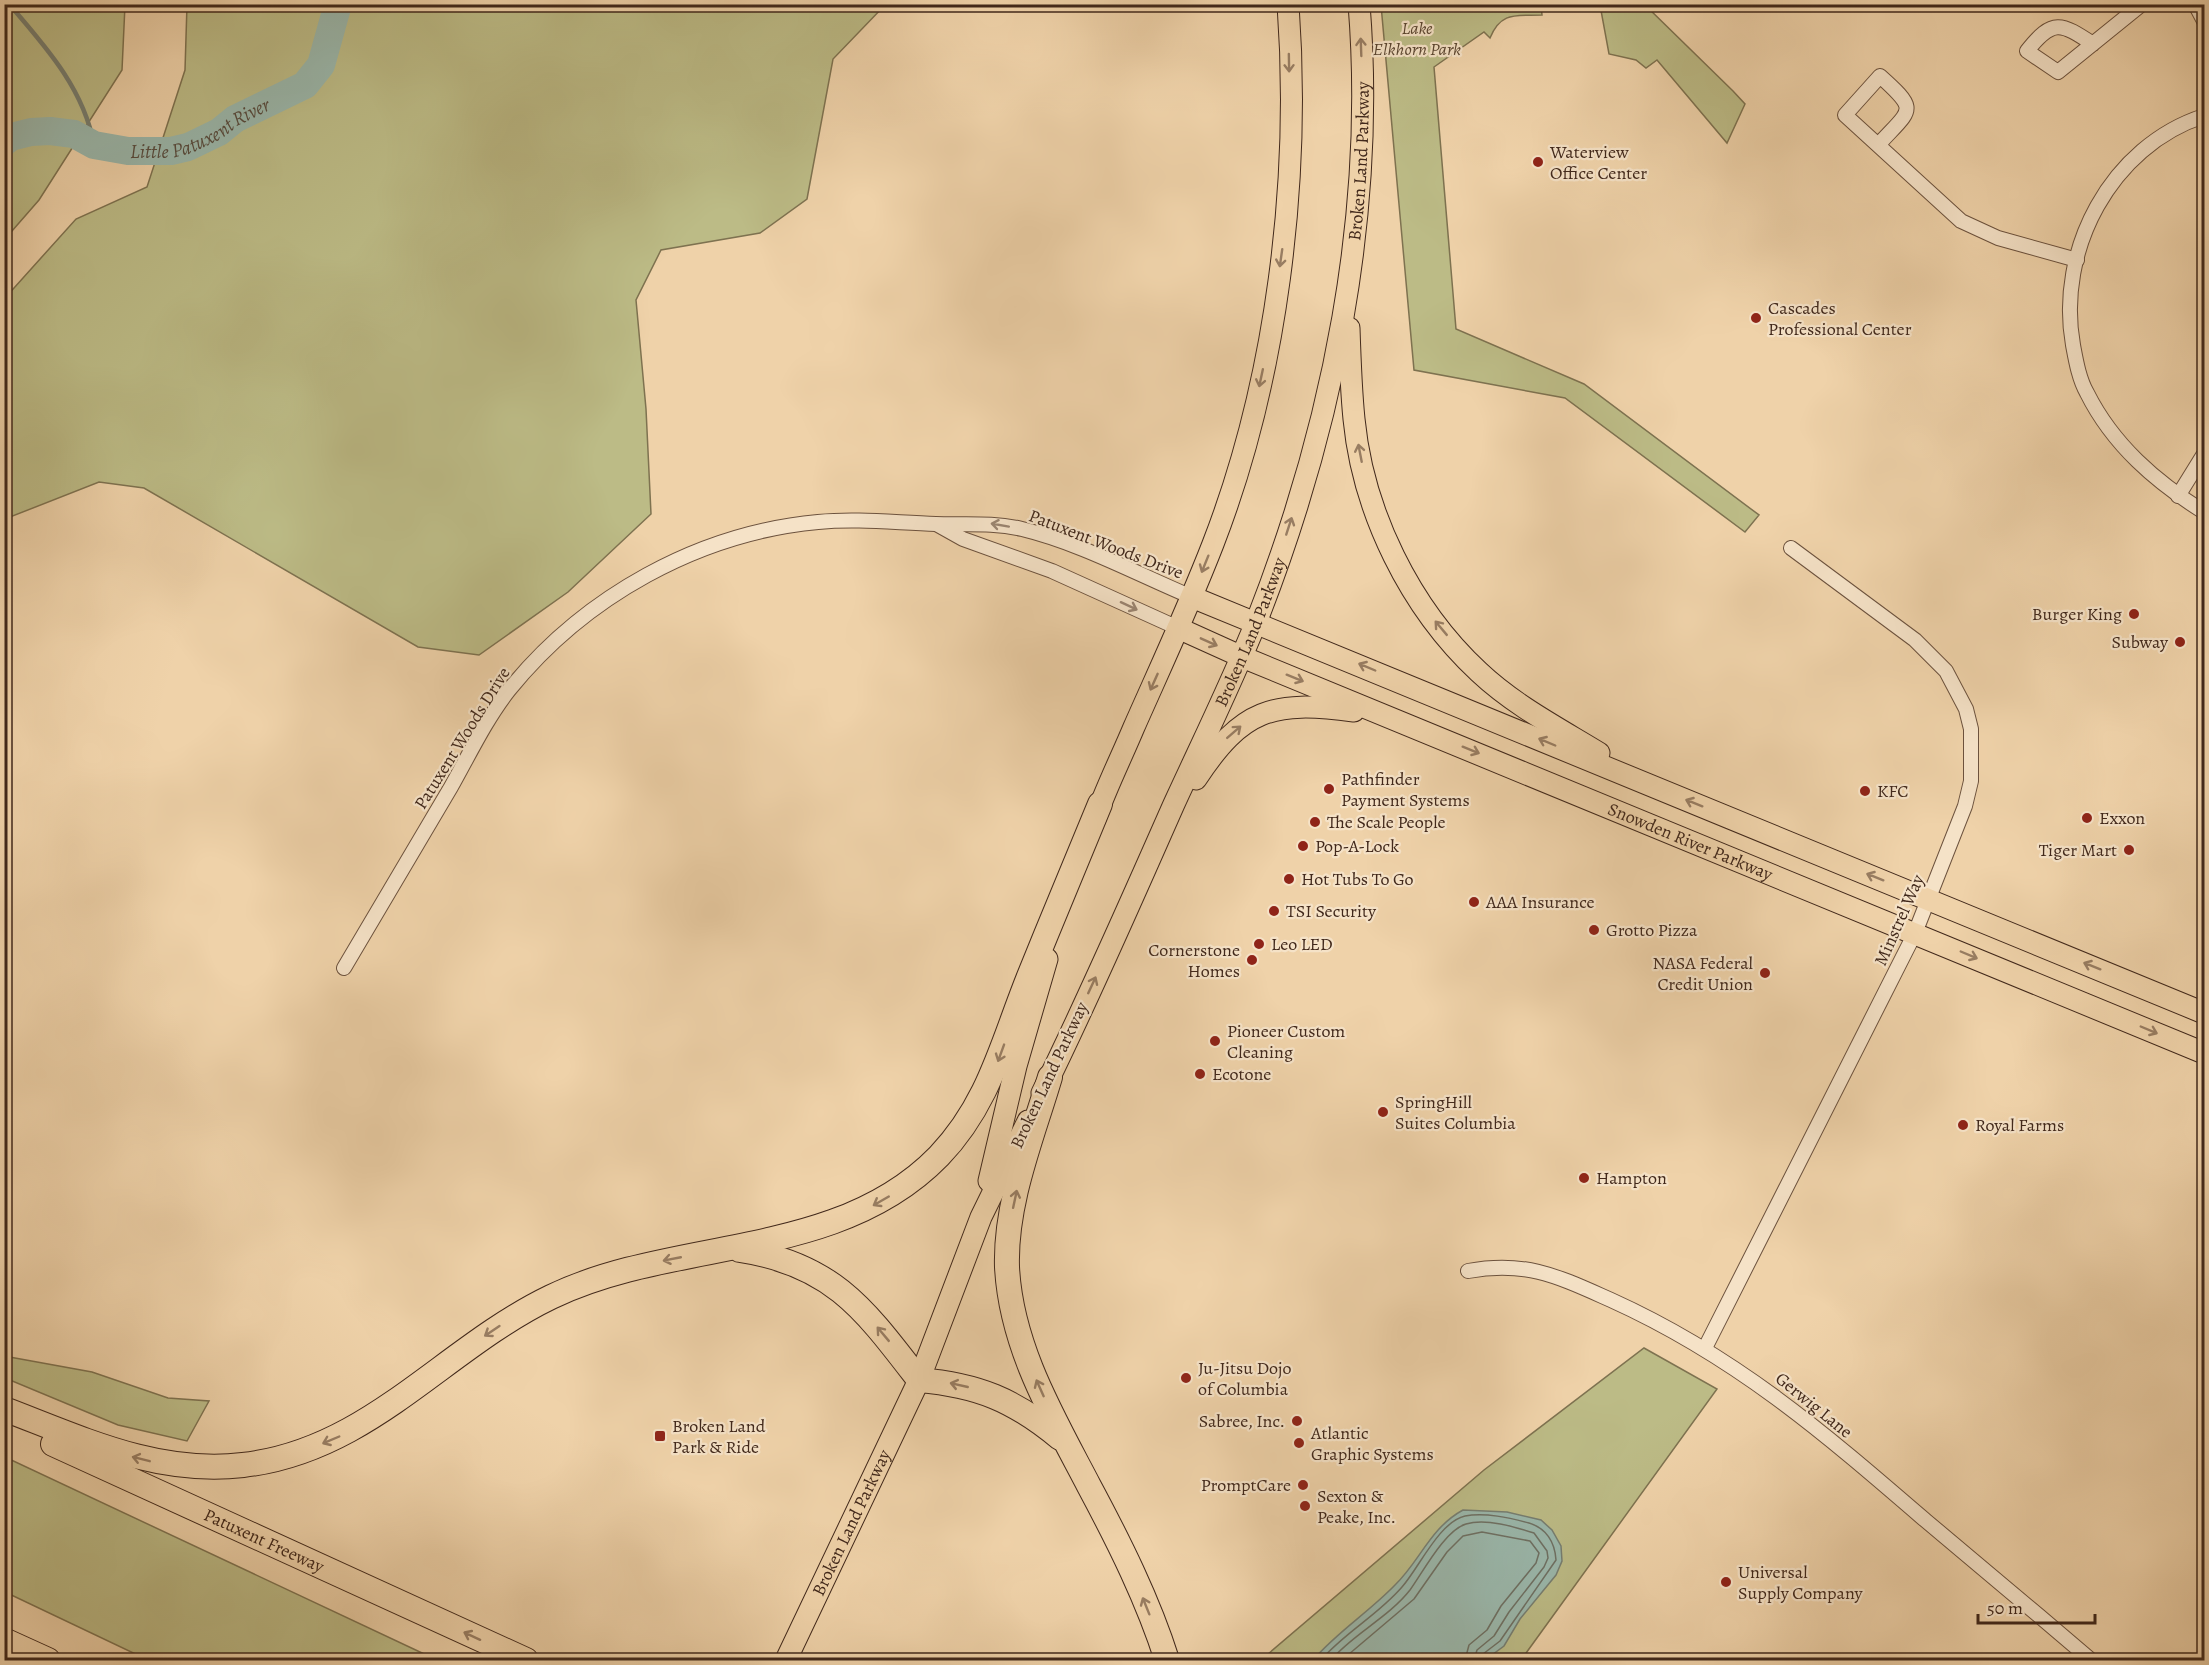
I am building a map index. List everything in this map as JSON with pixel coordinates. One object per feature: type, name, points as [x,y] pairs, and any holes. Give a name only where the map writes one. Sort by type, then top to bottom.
[{"type":"highway","points":[[4,1409],[115,1452],[174,1466],[246,1465],[289,1456],[352,1431],[390,1407],[496,1328],[549,1298],[611,1274],[836,1221],[874,1205],[909,1184],[954,1138],[991,1080],[1028,978],[1100,804]]},
{"type":"highway","points":[[1050,1077],[1014,1197],[1007,1266],[1012,1307],[1022,1345],[1064,1442],[1132,1572],[1167,1660]]},
{"type":"highway","points":[[729,1248],[783,1258],[835,1284],[862,1309],[919,1380],[964,1386],[1006,1400],[1038,1420],[1064,1442]]},
{"type":"highway","name":"Patuxent Freeway","points":[[4,1421],[526,1660]]},
{"type":"highway","points":[[4,1640],[48,1660]]},
{"type":"main road","name":"Broken Land Parkway","points":[[981,1217],[1016,1066],[1040,979],[1100,804],[1192,597],[1214,542],[1241,460],[1262,375],[1284,232],[1289,157],[1288,4]]},
{"type":"main road","name":"Broken Land Parkway","points":[[786,1660],[919,1380],[981,1217],[1050,1077],[1256,621],[1303,481],[1349,294],[1360,164],[1362,85],[1359,4]]},
{"type":"main road","points":[[1349,294],[1354,422],[1363,469],[1375,512],[1410,584],[1432,617],[1479,672],[1526,708],[1659,789]]},
{"type":"main road","name":"Snowden River Parkway","points":[[1192,597],[1256,621],[1659,789],[2205,1012]]},
{"type":"main road","name":"Snowden River Parkway","points":[[1178,628],[1240,656],[2205,1053]]},
{"type":"main road","points":[[1163,830],[1224,740],[1238,727],[1257,716],[1278,708],[1315,705],[1386,715]]},
{"type":"street","points":[[2093,45],[2142,4]]},
{"type":"street","points":[[2196,4],[2205,21]]},
{"type":"street","points":[[1879,144],[1904,116],[1907,105],[1906,99],[1880,76],[1845,115],[1879,144],[1943,206],[1980,232],[2077,260]]},
{"type":"street","points":[[2205,116],[2177,127],[2132,159],[2096,206],[2085,230],[2077,260],[2071,290],[2070,327],[2076,364],[2086,392],[2120,444],[2143,468],[2205,512]]},
{"type":"street","points":[[2178,495],[2205,454]]},
{"type":"street","name":"Patuxent Woods Drive","points":[[344,968],[507,693],[523,673],[576,622],[664,566],[695,552],[758,531],[840,521],[993,523],[1025,530],[1068,544],[1192,597]]},
{"type":"street","name":"Patuxent Woods Drive","points":[[936,524],[963,538],[1052,571],[1178,628]]},
{"type":"street","name":"Minstrel Way","points":[[1705,1348],[1915,933],[1965,806],[1971,781],[1973,747],[1966,709],[1953,681],[1933,656],[1791,548]]},
{"type":"street","name":"Gerwig Lane","points":[[1468,1271],[1497,1266],[1548,1274],[1657,1321],[1705,1348],[1781,1399],[2091,1660]]},
{"type":"green space","points":[[5,4],[125,5],[122,70],[39,200],[5,239]]},
{"type":"green space","points":[[187,5],[885,5],[833,59],[807,199],[760,233],[661,250],[636,300],[646,409],[651,514],[568,592],[479,655],[418,647],[144,488],[99,482],[5,519],[5,298],[76,219],[147,187],[185,70]]},
{"type":"green space","name":"Lake Elkhorn Park","points":[[1381,5],[1541,5],[1542,15],[1504,19],[1494,29],[1490,38],[1484,32],[1434,67],[1456,329],[1584,384],[1759,515],[1745,532],[1565,398],[1414,370]]},
{"type":"green space","points":[[1600,5],[1645,5],[1745,104],[1727,143],[1657,60],[1646,68],[1636,60],[1609,54]]},
{"type":"green space","points":[[1644,1348],[1717,1389],[1521,1660],[1261,1660],[1484,1470]]},
{"type":"green space","points":[[4,1356],[92,1372],[168,1398],[209,1401],[187,1441],[118,1425],[5,1378]]},
{"type":"green space","points":[[4,1457],[437,1660],[148,1660],[5,1592]]},
{"type":"water","points":[[1463,1510],[1507,1512],[1541,1520],[1552,1530],[1561,1546],[1562,1561],[1556,1575],[1520,1619],[1504,1646],[1485,1660],[1313,1660],[1332,1640],[1404,1576],[1442,1526]]},
{"type":"waterway","points":[[9,4],[62,70],[82,105],[94,145]]},
{"type":"waterway","name":"Little Patuxent River","points":[[4,142],[11,137],[31,132],[50,131],[74,134],[94,145],[128,151],[171,151],[188,147],[219,132],[235,119],[305,85],[321,65],[338,4]]},
{"type":"place","name":"Waterview Office Center","points":[[1538,162]]},
{"type":"place","name":"Cascades Professional Center","points":[[1756,318]]},
{"type":"place","name":"Burger King","points":[[2134,614]]},
{"type":"place","name":"Subway","points":[[2180,642]]},
{"type":"place","name":"Pathfinder Payment Systems","points":[[1329,789]]},
{"type":"place","name":"KFC","points":[[1865,791]]},
{"type":"place","name":"Exxon","points":[[2087,818]]},
{"type":"place","name":"The Scale People","points":[[1315,822]]},
{"type":"place","name":"Pop-A-Lock","points":[[1303,846]]},
{"type":"place","name":"Tiger Mart","points":[[2129,850]]},
{"type":"place","name":"Hot Tubs To Go","points":[[1289,879]]},
{"type":"place","name":"AAA Insurance","points":[[1474,902]]},
{"type":"place","name":"TSI Security","points":[[1274,911]]},
{"type":"place","name":"Grotto Pizza","points":[[1594,930]]},
{"type":"place","name":"Leo LED","points":[[1259,944]]},
{"type":"place","name":"Cornerstone Homes","points":[[1252,960]]},
{"type":"place","name":"NASA Federal Credit Union","points":[[1765,973]]},
{"type":"place","name":"Pioneer Custom Cleaning","points":[[1215,1041]]},
{"type":"place","name":"Ecotone","points":[[1200,1074]]},
{"type":"place","name":"SpringHill Suites Columbia","points":[[1383,1112]]},
{"type":"place","name":"Royal Farms","points":[[1963,1125]]},
{"type":"place","name":"Hampton","points":[[1584,1178]]},
{"type":"place","name":"Ju-Jitsu Dojo of Columbia","points":[[1186,1378]]},
{"type":"place","name":"Sabree, Inc.","points":[[1297,1421]]},
{"type":"place","name":"Broken Land Park & Ride","points":[[660,1436]]},
{"type":"place","name":"Atlantic Graphic Systems","points":[[1299,1443]]},
{"type":"place","name":"PromptCare","points":[[1303,1485]]},
{"type":"place","name":"Sexton & Peake, Inc.","points":[[1305,1506]]},
{"type":"place","name":"Universal Supply Company","points":[[1726,1582]]}]
